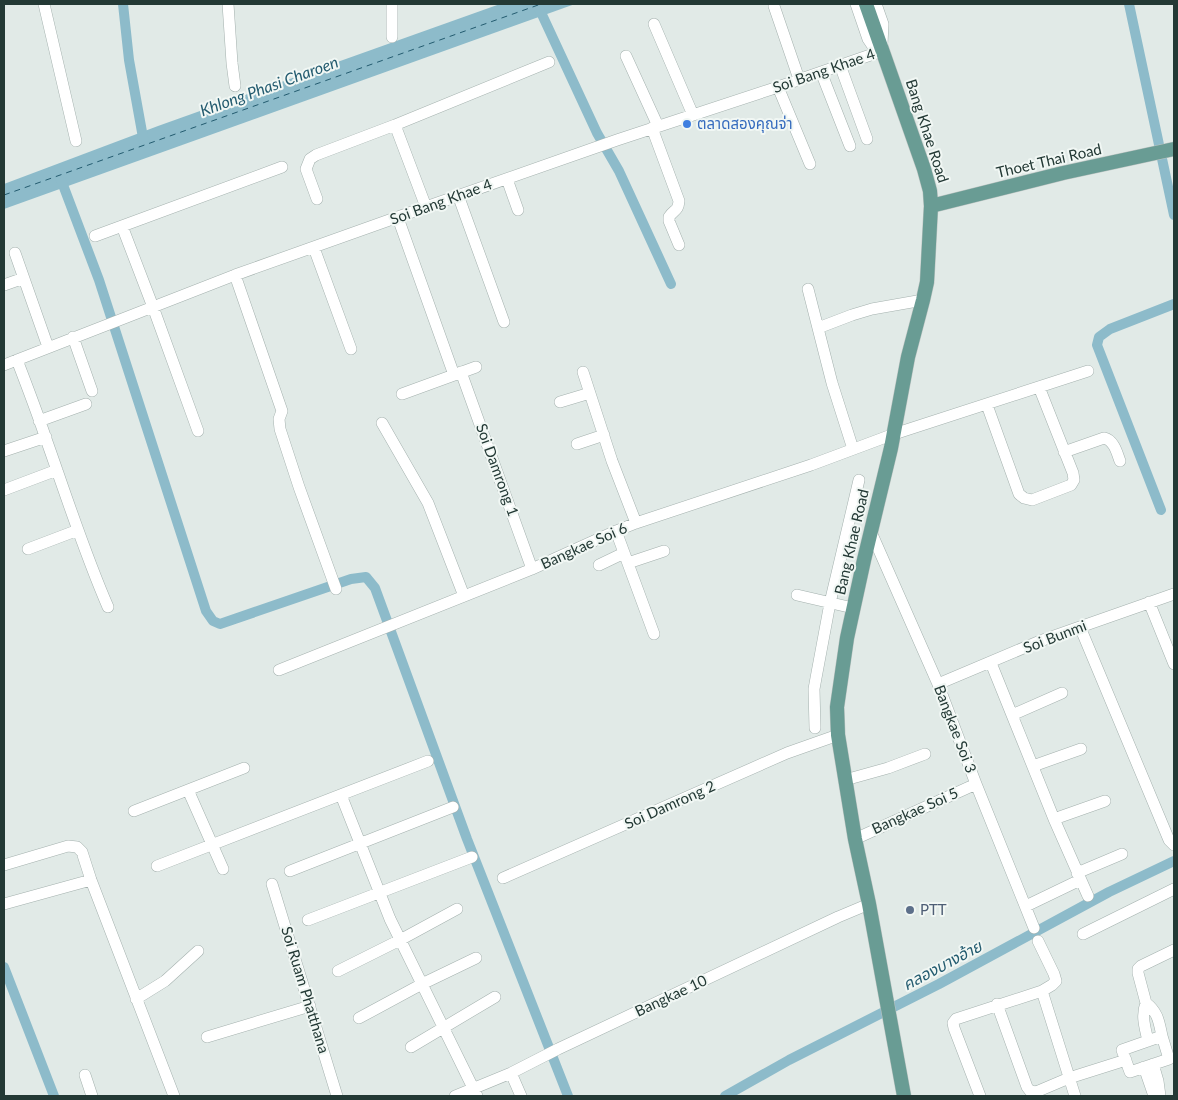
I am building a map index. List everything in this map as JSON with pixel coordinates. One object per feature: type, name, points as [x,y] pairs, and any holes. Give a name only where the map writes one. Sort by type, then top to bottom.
[{"type":"main road","name":"Bang Khae Road","points":[[866,4],[924,169],[930,191],[931,206],[928,266],[923,300],[908,357],[894,434],[853,608],[837,706],[838,735],[854,839],[869,904],[904,1096]]},
{"type":"main road","name":"Thoet Thai Road","points":[[931,206],[1063,173],[1172,150]]},
{"type":"street","points":[[44,4],[76,141]]},
{"type":"street","points":[[228,4],[235,86]]},
{"type":"street","points":[[392,4],[392,37]]},
{"type":"street","points":[[856,4],[868,39],[872,45],[882,51],[883,24],[876,4]]},
{"type":"street","points":[[774,6],[799,80]]},
{"type":"street","points":[[654,24],[693,115]]},
{"type":"street","name":"Soi Bang Khae 4","points":[[4,365],[153,306],[426,207],[655,127],[882,51]]},
{"type":"street","points":[[626,56],[655,127],[679,201],[676,210],[669,217],[669,222],[679,245]]},
{"type":"street","points":[[317,199],[306,169],[310,159],[316,155],[549,62]]},
{"type":"street","points":[[840,65],[867,139]]},
{"type":"street","points":[[821,72],[850,146]]},
{"type":"street","points":[[778,87],[810,164]]},
{"type":"street","points":[[395,125],[426,207]]},
{"type":"street","points":[[95,236],[282,167]]},
{"type":"street","points":[[507,179],[518,210]]},
{"type":"street","points":[[458,196],[504,322]]},
{"type":"street","name":"Soi Damrong 1","points":[[398,218],[532,569]]},
{"type":"street","points":[[122,226],[198,432]]},
{"type":"street","points":[[314,248],[352,349]]},
{"type":"street","points":[[15,253],[48,347]]},
{"type":"street","points":[[236,275],[282,411],[279,419],[280,429],[336,589]]},
{"type":"street","points":[[4,285],[24,278]]},
{"type":"street","points":[[808,289],[832,383],[854,449]]},
{"type":"street","points":[[818,328],[852,314],[923,300]]},
{"type":"street","points":[[73,337],[92,392]]},
{"type":"street","points":[[17,360],[92,570],[108,607]]},
{"type":"street","points":[[402,394],[476,367]]},
{"type":"street","name":"Bangkae Soi 6","points":[[279,670],[532,569],[616,530],[723,495],[894,434],[1088,371]]},
{"type":"street","points":[[583,372],[636,523]]},
{"type":"street","points":[[987,405],[1019,494],[1024,498],[1032,500],[1071,485],[1074,480],[1073,473],[1039,387]]},
{"type":"street","points":[[560,402],[590,393]]},
{"type":"street","points":[[39,421],[86,404]]},
{"type":"street","points":[[382,423],[428,502],[464,596]]},
{"type":"street","points":[[577,444],[604,435]]},
{"type":"street","points":[[4,451],[46,437]]},
{"type":"street","points":[[1064,452],[1104,438],[1108,439],[1112,444],[1120,461]]},
{"type":"street","points":[[4,490],[57,470]]},
{"type":"street","points":[[815,728],[815,684],[830,603],[859,480]]},
{"type":"street","points":[[28,549],[78,530]]},
{"type":"street","points":[[616,530],[654,634]]},
{"type":"street","name":"Bangkae Soi 3","points":[[871,532],[938,684],[1034,928]]},
{"type":"street","points":[[599,565],[664,551]]},
{"type":"street","points":[[797,594],[853,608]]},
{"type":"street","name":"Soi Bunmi","points":[[938,684],[1040,641],[1174,594]]},
{"type":"street","points":[[1149,602],[1174,664]]},
{"type":"street","points":[[1080,627],[1169,840],[1174,845]]},
{"type":"street","points":[[991,663],[1054,819],[1088,896]]},
{"type":"street","points":[[1012,715],[1062,694]]},
{"type":"street","name":"Soi Damrong 2","points":[[503,878],[787,753],[838,735]]},
{"type":"street","points":[[1033,766],[1081,749]]},
{"type":"street","points":[[845,780],[888,768],[925,754]]},
{"type":"street","points":[[157,866],[428,761]]},
{"type":"street","points":[[134,810],[244,768]]},
{"type":"street","name":"Bangkae Soi 5","points":[[854,839],[976,784]]},
{"type":"street","points":[[188,790],[223,870]]},
{"type":"street","points":[[341,795],[390,919],[476,1092]]},
{"type":"street","points":[[1054,819],[1105,801]]},
{"type":"street","points":[[290,871],[453,807]]},
{"type":"street","points":[[4,865],[68,846],[77,847],[82,852],[174,1096]]},
{"type":"street","points":[[1026,906],[1122,854]]},
{"type":"street","points":[[308,920],[472,856]]},
{"type":"street","points":[[4,904],[91,880]]},
{"type":"street","name":"Soi Ruam Phatthana","points":[[272,884],[337,1096]]},
{"type":"street","points":[[1083,934],[1174,888]]},
{"type":"street","name":"Bangkae 10","points":[[455,1096],[476,1092],[554,1052],[869,904]]},
{"type":"street","points":[[338,971],[400,940],[456,908]]},
{"type":"street","points":[[980,1096],[953,1023],[956,1019],[1042,991],[1052,985],[1056,981],[1054,974],[1038,941]]},
{"type":"street","points":[[1148,1041],[1143,1020],[1143,1010],[1146,1003],[1138,969],[1146,963],[1174,950]]},
{"type":"street","points":[[136,999],[165,981],[198,951]]},
{"type":"street","points":[[359,1018],[422,984],[476,958]]},
{"type":"street","points":[[1042,991],[1075,1096]]},
{"type":"street","points":[[411,1047],[495,997]]},
{"type":"street","points":[[1146,1003],[1153,1008],[1158,1017],[1169,1059],[1130,1072],[1122,1050],[1162,1036]]},
{"type":"street","points":[[998,1004],[1030,1091],[1037,1094],[1069,1078],[1126,1060]]},
{"type":"street","points":[[207,1037],[310,1006]]},
{"type":"street","points":[[1149,1066],[1154,1096]]},
{"type":"street","points":[[1149,1066],[1158,1081],[1160,1096]]},
{"type":"street","points":[[511,1073],[521,1096]]},
{"type":"street","points":[[85,1075],[92,1096]]},
{"type":"water","points":[[500,4],[575,4],[4,209],[4,184],[158,126]]},
{"type":"waterway","points":[[123,4],[129,60],[144,143]]},
{"type":"waterway","points":[[1129,4],[1174,215]]},
{"type":"waterway","points":[[538,6],[597,133],[619,171],[671,284]]},
{"type":"waterway","points":[[60,177],[99,280],[206,611],[213,621],[220,624],[351,579],[366,577],[375,588],[467,839],[568,1096]]},
{"type":"waterway","points":[[1161,510],[1097,345],[1099,337],[1110,329],[1174,304]]},
{"type":"waterway","name":"คลองบางอ้าย","points":[[725,1096],[789,1060],[939,984],[1109,892],[1174,861]]},
{"type":"waterway","points":[[4,967],[54,1096]]},
{"type":"ferry route","points":[[4,195],[541,4]]},
{"type":"place","name":"ตลาดสองคุณจ่า","points":[[687,124]]},
{"type":"place","name":"PTT","points":[[910,910]]},
{"type":"water label","name":"Khlong Phasi Charoen","points":[[269,86]]}]
